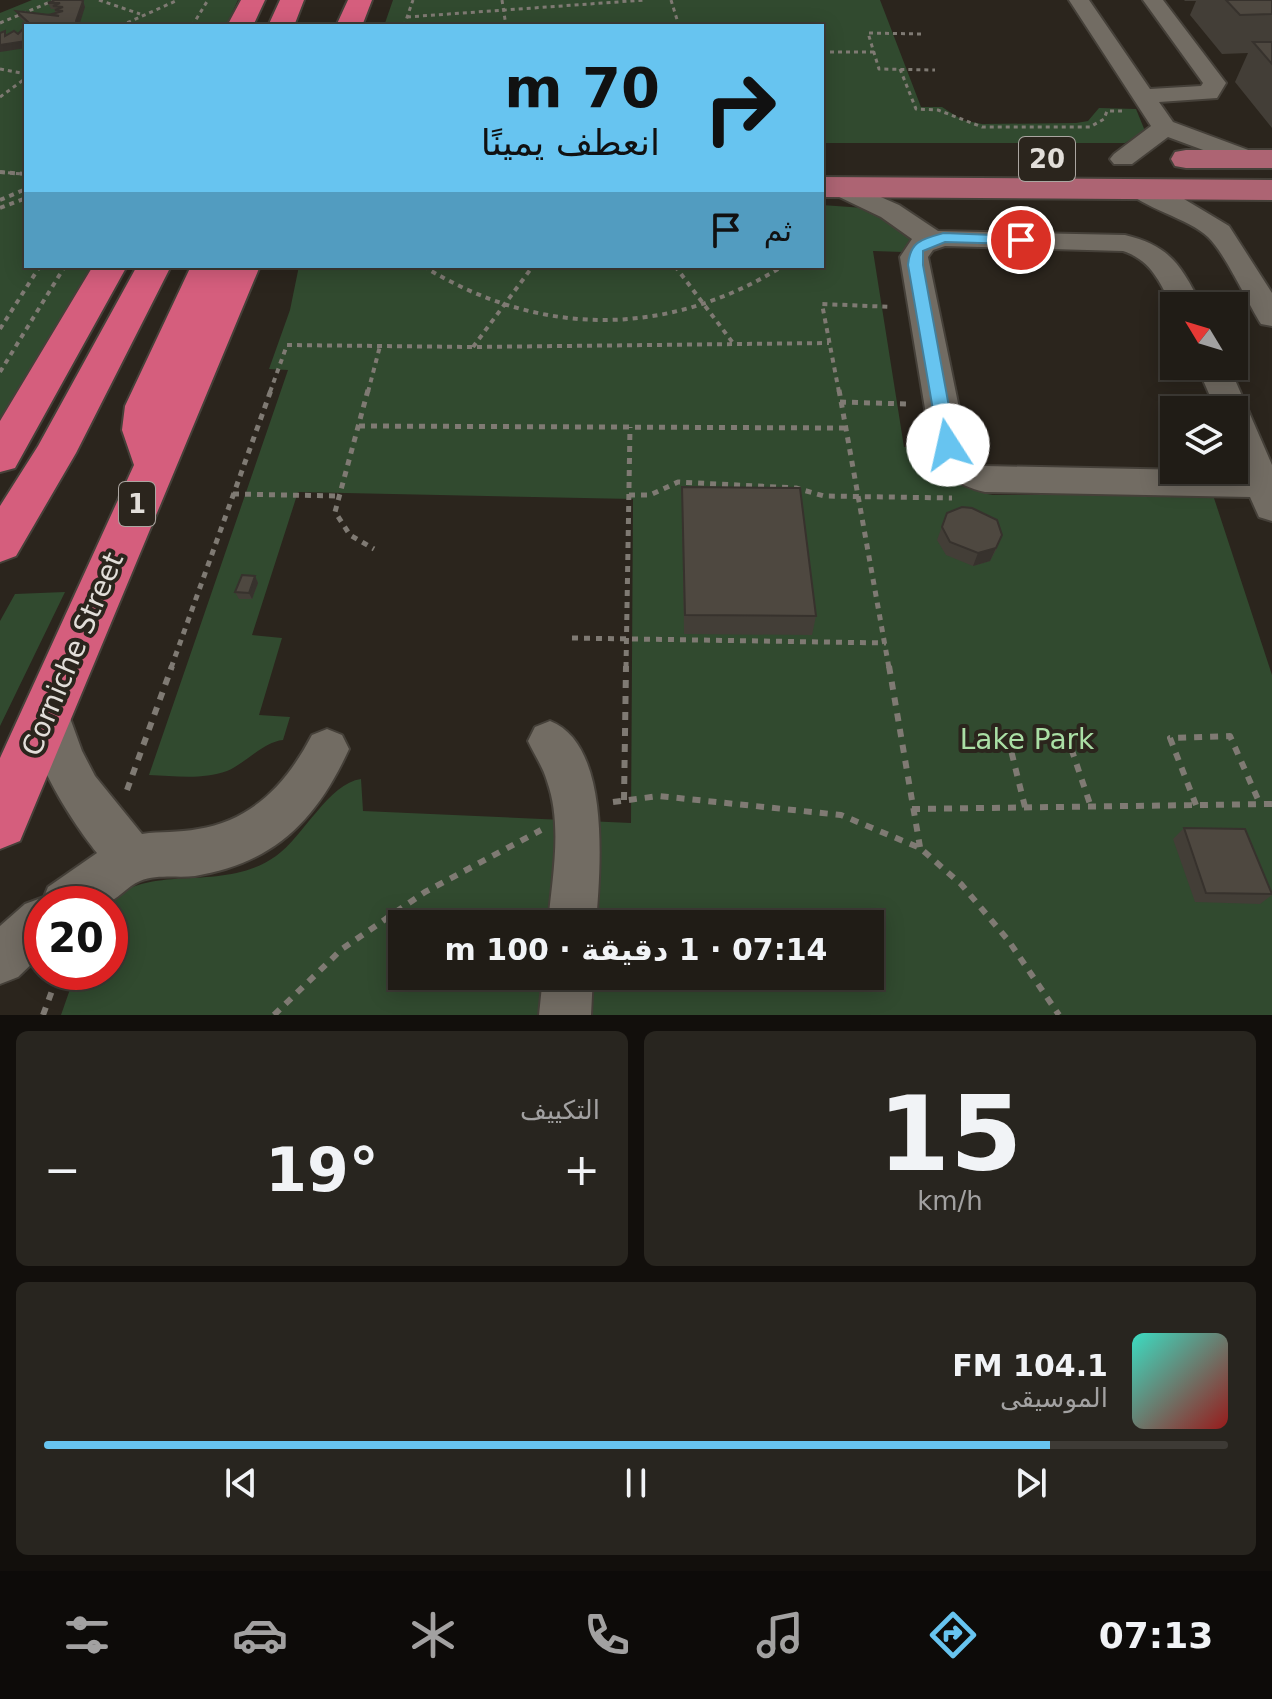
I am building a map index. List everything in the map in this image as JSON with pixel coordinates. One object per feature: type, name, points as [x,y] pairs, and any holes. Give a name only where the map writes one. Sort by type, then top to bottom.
[{"type":"highway","points":[[241,24],[253,0]]},
{"type":"highway","points":[[282,24],[292,0]]},
{"type":"highway","points":[[350,24],[360,0]]},
{"type":"highway","points":[[0,457],[109,268]]},
{"type":"highway","points":[[0,544],[55,453],[153,268]]},
{"type":"highway","name":"Corniche Street","points":[[0,822],[154,464],[226,277],[253,268]]},
{"type":"main road","name":"20","points":[[1091,159],[1261,159]]},
{"type":"main road","name":"20","points":[[832,188],[1272,190]]},
{"type":"street","points":[[1079,0],[1138,104],[1164,127],[1261,159]]},
{"type":"street","points":[[1138,104],[1199,96],[1209,93],[1215,83],[1153,0]]},
{"type":"street","points":[[1123,159],[1141,148],[1164,127]]},
{"type":"street","points":[[832,188],[890,211],[932,240]]},
{"type":"street","points":[[1140,190],[1194,215],[1219,232],[1272,317]]},
{"type":"street","points":[[1219,232],[1223,210],[1233,190]]},
{"type":"street","points":[[1180,292],[1166,264],[1153,253],[1135,246],[957,238],[932,240],[916,250],[914,257],[955,465],[972,477],[1267,496],[1248,450]]},
{"type":"street","points":[[47,709],[54,738],[79,794],[104,828],[134,859]]},
{"type":"street","points":[[550,741],[569,773],[576,810],[578,839],[573,910]]},
{"type":"street","points":[[93,886],[134,859],[228,847],[258,833],[285,813],[305,790],[327,749]]},
{"type":"street","points":[[0,959],[24,937]]},
{"type":"street","points":[[565,1015],[567,990]]},
{"type":"path","points":[[0,23],[55,0]]},
{"type":"path","points":[[99,0],[141,14]]},
{"type":"path","points":[[124,24],[178,0]]},
{"type":"path","points":[[193,24],[208,0]]},
{"type":"path","points":[[405,24],[413,0]]},
{"type":"path","points":[[502,0],[506,24]]},
{"type":"path","points":[[407,17],[645,0]]},
{"type":"path","points":[[671,0],[678,24]]},
{"type":"path","points":[[921,34],[868,33],[879,69],[935,70]]},
{"type":"path","points":[[824,52],[875,52]]},
{"type":"path","points":[[0,69],[24,75]]},
{"type":"path","points":[[900,69],[916,109],[938,110],[982,127],[1090,127],[1104,119],[1107,111],[1138,104]]},
{"type":"path","points":[[0,97],[24,78]]},
{"type":"path","points":[[0,172],[24,174]]},
{"type":"path","points":[[0,200],[24,190]]},
{"type":"path","points":[[0,208],[24,199]]},
{"type":"path","points":[[0,329],[39,268]]},
{"type":"path","points":[[0,372],[64,268]]},
{"type":"path","points":[[426,268],[466,291],[502,305],[571,319],[608,321],[655,317],[703,304],[763,280],[780,268]]},
{"type":"path","points":[[473,347],[531,268]]},
{"type":"path","points":[[676,268],[733,343]]},
{"type":"path","points":[[920,848],[860,498],[822,304],[924,308]]},
{"type":"path","points":[[124,799],[287,345],[473,347],[829,343]]},
{"type":"path","points":[[374,549],[350,537],[340,526],[335,512],[380,346]]},
{"type":"path","points":[[840,402],[941,405]]},
{"type":"path","points":[[359,426],[845,428]]},
{"type":"path","points":[[624,800],[630,427]]},
{"type":"path","points":[[629,495],[650,495],[678,482],[796,488],[824,496],[860,498]]},
{"type":"path","points":[[233,494],[339,496]]},
{"type":"path","points":[[572,638],[800,638],[886,643]]},
{"type":"path","points":[[1025,807],[1008,738],[1067,736],[1091,807]]},
{"type":"path","points":[[1196,805],[1170,738],[1230,736],[1260,804]]},
{"type":"path","points":[[274,1015],[342,949],[413,900],[576,810],[659,796],[841,815],[920,848],[961,884],[1008,940],[1059,1015]]},
{"type":"path","points":[[912,809],[1272,804]]},
{"type":"path","points":[[43,1015],[52,990]]},
{"type":"green space","points":[[32,0],[238,0],[227,24],[24,24],[24,268],[95,268],[0,431],[0,13]]},
{"type":"green space","points":[[393,0],[880,0],[921,107],[942,107],[962,120],[982,124],[1076,123],[1088,121],[1099,108],[1136,109],[1145,131],[1125,143],[824,143],[824,24],[385,24]]},
{"type":"green space","name":"Lake Park","points":[[824,205],[864,208],[914,233],[903,252],[873,251],[904,447],[935,449],[957,480],[973,490],[993,495],[1213,495],[1272,675],[1272,1015],[61,1015],[70,990],[128,990],[128,889],[144,883],[232,874],[255,867],[276,856],[327,800],[349,783],[361,779],[363,811],[631,823],[633,499],[298,492],[252,635],[282,638],[259,715],[290,717],[283,740],[268,745],[218,774],[188,777],[149,775],[288,370],[269,369],[290,310],[299,268],[824,268]]},
{"type":"green space","points":[[65,592],[0,726],[0,621],[15,594]]},
{"type":"building","points":[[55,0],[83,1],[77,24],[28,24],[16,11],[59,16],[52,14],[63,11],[55,10],[63,7],[53,6],[60,3],[48,3]]},
{"type":"building","points":[[1226,0],[1272,0],[1272,14],[1240,15]]},
{"type":"building","points":[[24,28],[24,41],[0,45],[0,33],[5,31],[5,36],[14,31],[18,34]]},
{"type":"building","points":[[1253,42],[1272,42],[1272,64]]},
{"type":"building","points":[[682,487],[800,488],[816,616],[685,615]]},
{"type":"building","points":[[962,507],[972,508],[997,520],[1002,535],[996,548],[978,553],[950,542],[942,527],[947,513]]},
{"type":"building","points":[[242,575],[255,576],[249,593],[235,592]]},
{"type":"building","points":[[1184,828],[1245,829],[1272,894],[1206,893]]},
{"type":"route","points":[[948,445],[915,265],[916,250],[932,240],[944,238],[1021,240]]}]
